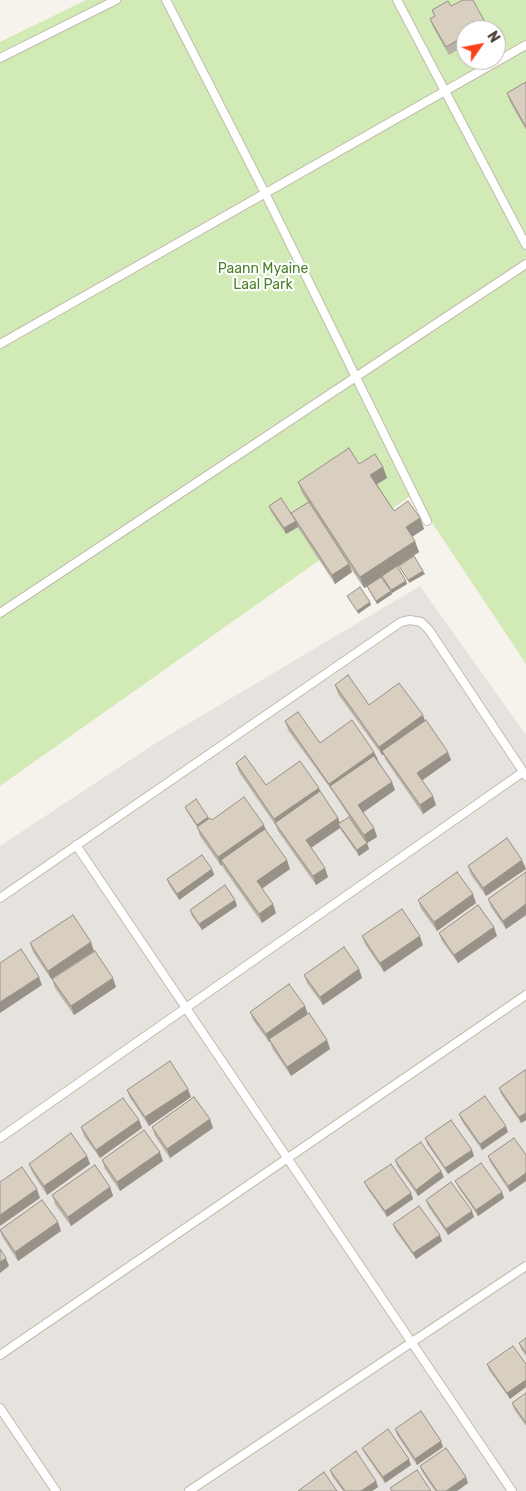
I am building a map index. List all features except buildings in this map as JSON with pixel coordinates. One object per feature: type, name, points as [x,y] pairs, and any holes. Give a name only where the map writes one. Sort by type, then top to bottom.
[{"type":"lane","points":[[0,58],[116,0]]},
{"type":"lane","points":[[166,0],[265,193],[427,521]]},
{"type":"lane","points":[[397,0],[526,245]]},
{"type":"lane","points":[[0,344],[526,45]]},
{"type":"lane","points":[[0,613],[526,264]]},
{"type":"lane","points":[[0,898],[401,622],[410,620],[421,622],[429,630],[525,774],[0,1138]]},
{"type":"lane","points":[[76,845],[512,1491]]},
{"type":"lane","points":[[0,1355],[526,995]]},
{"type":"lane","points":[[189,1491],[526,1266]]},
{"type":"lane","points":[[0,1408],[56,1491]]},
{"type":"shaded area","points":[[420,586],[526,735],[526,1491],[0,1491],[0,846],[159,741]]},
{"type":"green space","name":"Paann Myaine Laal Park","points":[[86,0],[526,0],[526,664],[413,494],[0,786],[0,42]]}]
